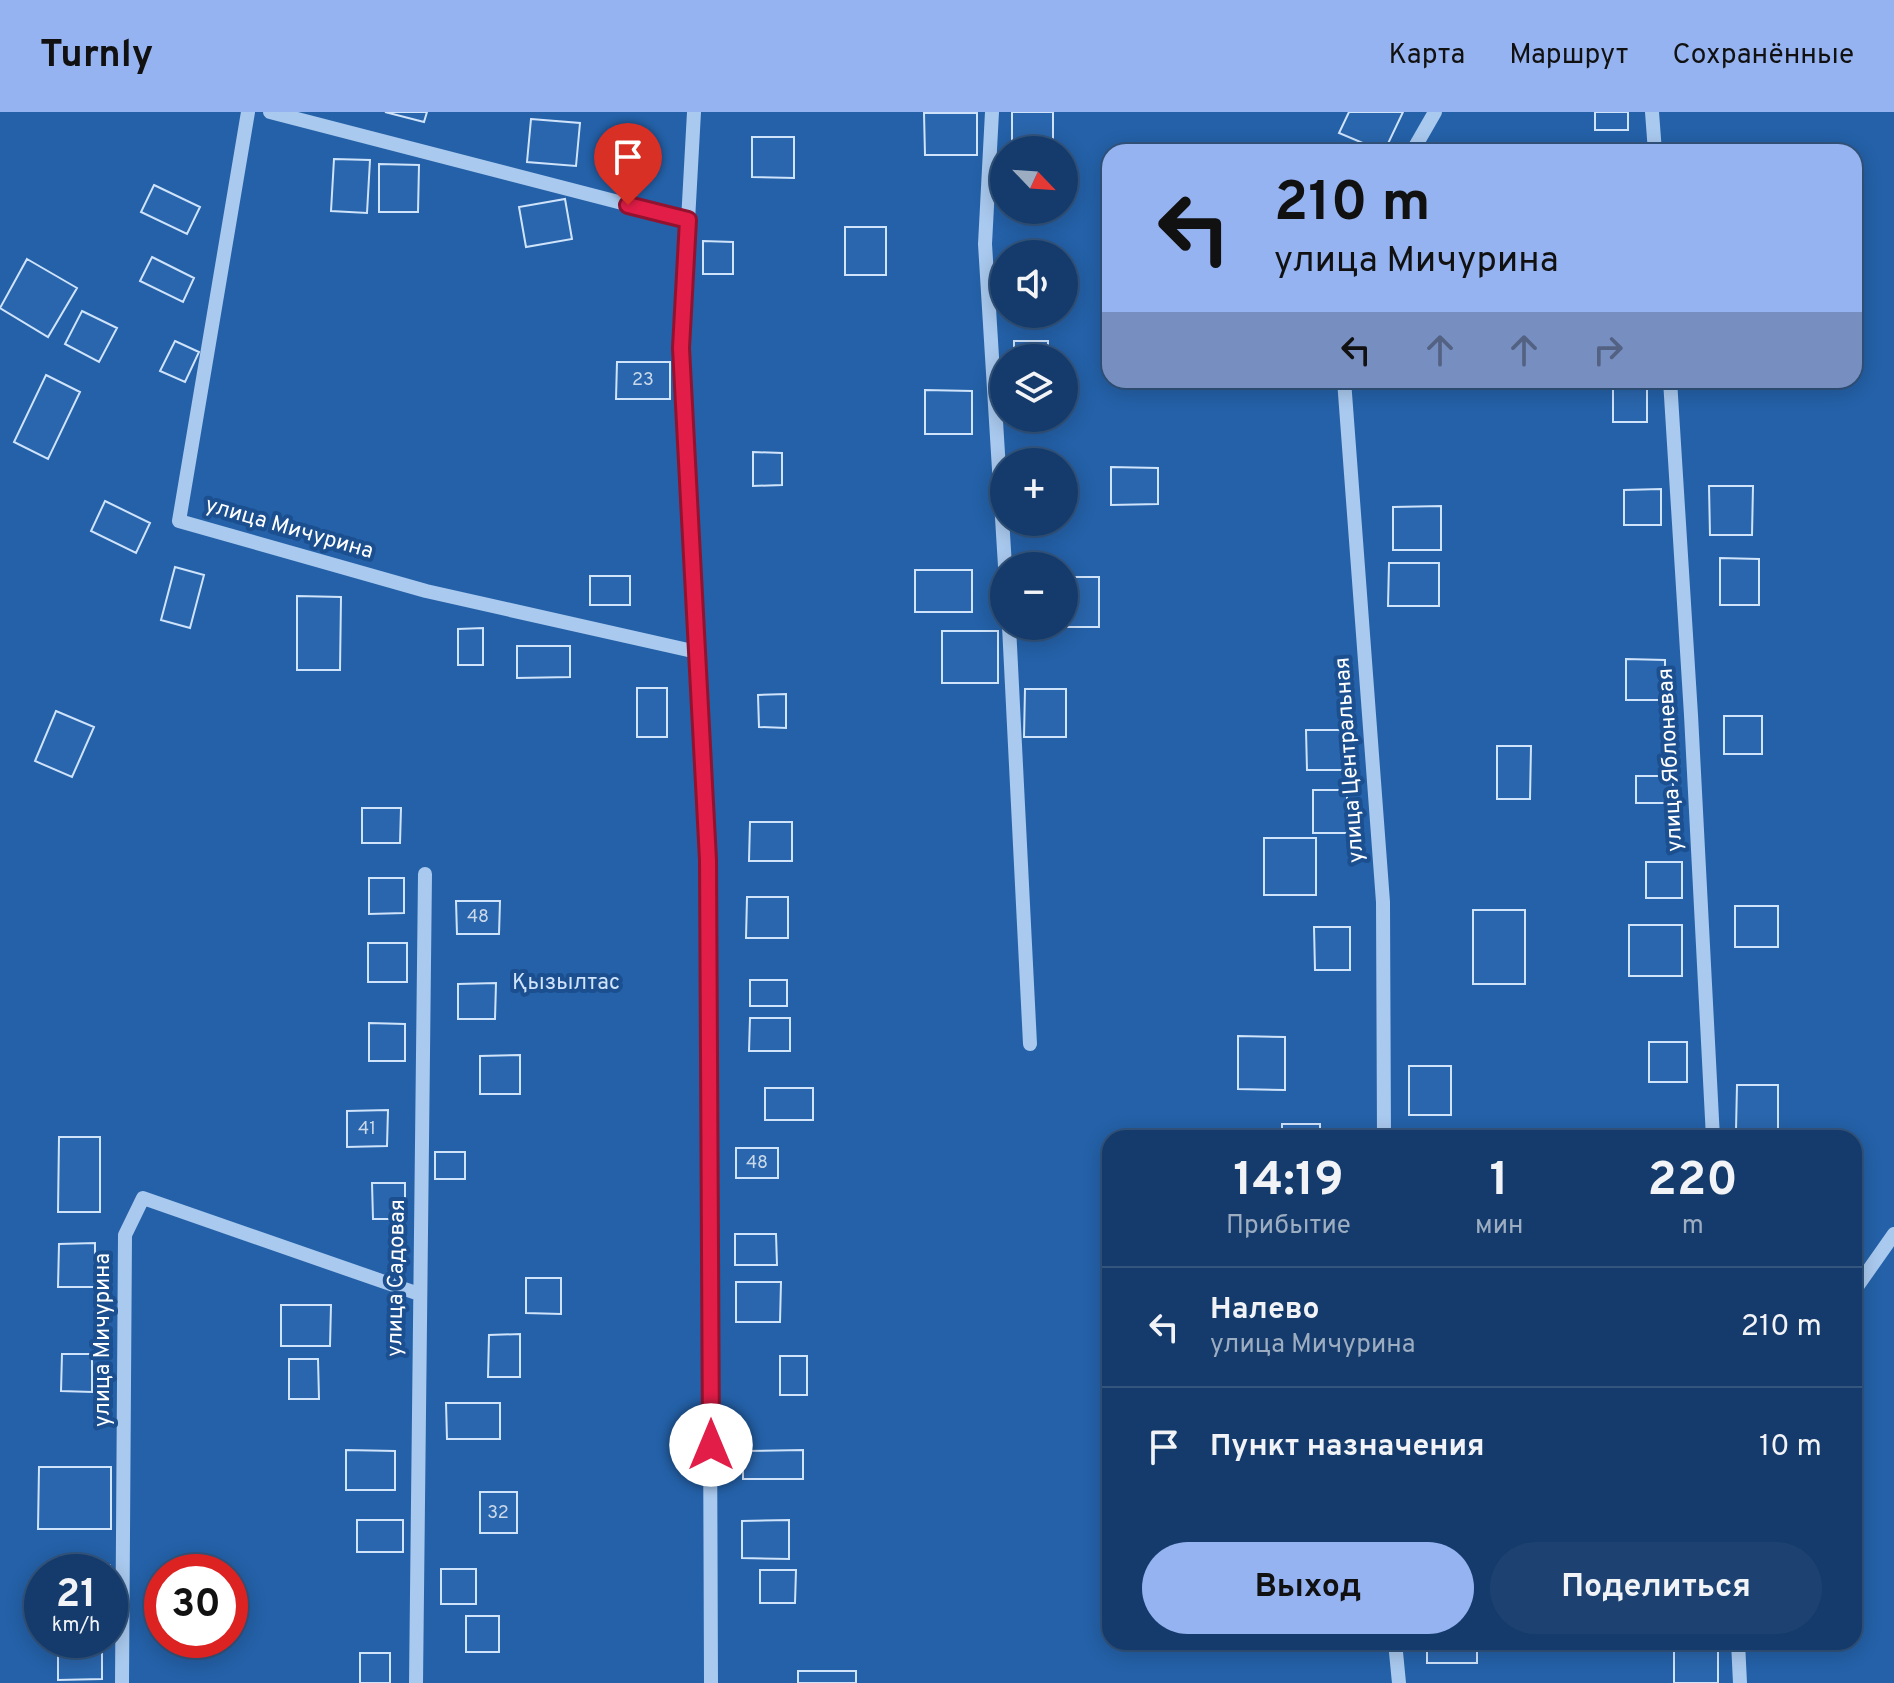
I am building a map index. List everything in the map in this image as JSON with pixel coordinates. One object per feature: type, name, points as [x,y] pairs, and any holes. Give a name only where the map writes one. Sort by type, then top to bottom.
[{"type":"street","name":"улица Мичурина","points":[[248,112],[179,521],[426,591],[697,652]]},
{"type":"street","points":[[270,112],[688,220]]},
{"type":"street","points":[[694,112],[681,348],[708,860],[711,1683]]},
{"type":"street","points":[[992,112],[985,244],[1004,552]]},
{"type":"street","points":[[1417,144],[1435,112]]},
{"type":"street","points":[[1652,112],[1654,144]]},
{"type":"street","name":"улица Центральная","points":[[1345,388],[1383,902],[1384,1130]]},
{"type":"street","name":"улица Яблоневая","points":[[1671,388],[1713,1130]]},
{"type":"street","points":[[1010,640],[1030,1044]]},
{"type":"street","name":"улица Садовая","points":[[416,1683],[425,874]]},
{"type":"street","name":"улица Мичурина","points":[[122,1683],[125,1235],[143,1198],[419,1294]]},
{"type":"street","points":[[1862,1280],[1894,1234]]},
{"type":"street","points":[[1396,1650],[1399,1683]]},
{"type":"street","points":[[1738,1650],[1740,1683]]},
{"type":"green space","name":"Қызылтас","points":[[0,112],[1894,112],[1894,1683],[0,1683]]},
{"type":"building","points":[[385,112],[427,112],[424,122]]},
{"type":"building","points":[[1012,112],[1053,112],[1053,136],[1012,136]]},
{"type":"building","points":[[1349,112],[1403,112],[1388,144],[1365,144],[1339,133]]},
{"type":"building","points":[[1595,112],[1628,112],[1628,130],[1595,130]]},
{"type":"building","points":[[924,113],[977,113],[977,155],[925,155]]},
{"type":"building","points":[[531,119],[580,123],[576,166],[527,162]]},
{"type":"building","points":[[752,137],[794,137],[794,178],[752,177]]},
{"type":"building","points":[[334,159],[370,160],[367,213],[331,211]]},
{"type":"building","points":[[379,164],[419,165],[418,212],[379,212]]},
{"type":"building","points":[[154,185],[200,207],[187,234],[141,212]]},
{"type":"building","points":[[565,199],[572,239],[526,247],[519,207]]},
{"type":"building","points":[[845,227],[886,227],[886,275],[845,275]]},
{"type":"building","points":[[703,241],[733,242],[733,274],[703,274]]},
{"type":"building","points":[[152,257],[194,278],[183,302],[140,281]]},
{"type":"building","points":[[27,259],[77,288],[48,337],[0,308]]},
{"type":"building","points":[[82,311],[117,328],[99,362],[65,344]]},
{"type":"building","points":[[175,341],[199,352],[185,382],[160,371]]},
{"type":"building","points":[[1014,341],[1048,341],[1048,344],[1014,344]]},
{"type":"building","points":[[617,362],[670,362],[670,399],[616,399]]},
{"type":"building","points":[[46,375],[80,392],[48,459],[14,442]]},
{"type":"building","points":[[1613,388],[1647,388],[1647,422],[1613,422]]},
{"type":"building","points":[[925,390],[972,391],[972,434],[925,434]]},
{"type":"building","points":[[753,452],[782,453],[782,485],[753,486]]},
{"type":"building","points":[[1111,467],[1158,468],[1158,504],[1111,505]]},
{"type":"building","points":[[1709,486],[1753,486],[1752,535],[1710,535]]},
{"type":"building","points":[[1661,489],[1661,525],[1624,525],[1624,490]]},
{"type":"building","points":[[105,501],[150,523],[136,553],[91,531]]},
{"type":"building","points":[[1441,506],[1441,550],[1393,550],[1393,507]]},
{"type":"building","points":[[1720,558],[1759,559],[1759,605],[1720,605]]},
{"type":"building","points":[[1389,563],[1439,563],[1439,606],[1388,606]]},
{"type":"building","points":[[175,567],[204,575],[190,628],[161,620]]},
{"type":"building","points":[[915,570],[972,570],[972,612],[915,612]]},
{"type":"building","points":[[590,576],[630,576],[630,605],[590,605]]},
{"type":"building","points":[[1078,577],[1099,577],[1099,627],[1078,627]]},
{"type":"building","points":[[297,596],[341,597],[340,670],[297,670]]},
{"type":"building","points":[[483,628],[483,665],[458,665],[458,629]]},
{"type":"building","points":[[942,631],[990,631],[990,640],[998,640],[998,683],[942,683]]},
{"type":"building","points":[[517,646],[570,646],[570,677],[517,678]]},
{"type":"building","points":[[1626,659],[1665,660],[1665,700],[1626,700]]},
{"type":"building","points":[[637,688],[667,688],[667,737],[637,737]]},
{"type":"building","points":[[1025,689],[1066,689],[1066,737],[1024,737]]},
{"type":"building","points":[[786,694],[786,728],[759,727],[758,695]]},
{"type":"building","points":[[56,711],[94,727],[72,777],[35,761]]},
{"type":"building","points":[[1724,716],[1762,716],[1762,754],[1724,754]]},
{"type":"building","points":[[1306,730],[1348,730],[1348,770],[1307,770]]},
{"type":"building","points":[[1497,746],[1531,746],[1530,799],[1497,799]]},
{"type":"building","points":[[1636,776],[1673,776],[1673,803],[1636,803]]},
{"type":"building","points":[[1313,790],[1347,790],[1347,833],[1313,833]]},
{"type":"building","points":[[362,808],[401,808],[400,843],[362,843]]},
{"type":"building","points":[[750,822],[792,822],[792,861],[749,861]]},
{"type":"building","points":[[1264,838],[1316,838],[1316,895],[1264,895]]},
{"type":"building","points":[[1646,862],[1682,862],[1682,898],[1646,898]]},
{"type":"building","points":[[369,878],[404,878],[404,913],[369,914]]},
{"type":"building","points":[[747,897],[788,897],[788,938],[746,938]]},
{"type":"building","points":[[456,901],[500,901],[499,934],[457,934]]},
{"type":"building","points":[[1735,906],[1778,906],[1778,947],[1735,947]]},
{"type":"building","points":[[1473,910],[1525,910],[1525,984],[1473,984]]},
{"type":"building","points":[[1629,925],[1682,925],[1682,976],[1629,976]]},
{"type":"building","points":[[1314,927],[1350,927],[1350,970],[1315,970]]},
{"type":"building","points":[[368,943],[407,943],[407,982],[368,982]]},
{"type":"building","points":[[750,980],[787,980],[787,1006],[750,1006]]},
{"type":"building","points":[[496,983],[495,1019],[458,1019],[458,984]]},
{"type":"building","points":[[750,1018],[790,1018],[790,1051],[749,1051]]},
{"type":"building","points":[[369,1023],[405,1024],[405,1061],[369,1061]]},
{"type":"building","points":[[1238,1036],[1285,1037],[1285,1090],[1238,1089]]},
{"type":"building","points":[[1649,1042],[1687,1042],[1687,1082],[1649,1082]]},
{"type":"building","points":[[520,1055],[520,1094],[480,1094],[480,1056]]},
{"type":"building","points":[[1409,1066],[1451,1066],[1451,1115],[1409,1115]]},
{"type":"building","points":[[1737,1085],[1778,1085],[1778,1130],[1736,1130]]},
{"type":"building","points":[[765,1088],[813,1088],[813,1120],[765,1120]]},
{"type":"building","points":[[388,1110],[387,1146],[347,1147],[347,1111]]},
{"type":"building","points":[[1282,1124],[1320,1124],[1320,1130],[1282,1130]]},
{"type":"building","points":[[59,1137],[100,1137],[100,1212],[58,1212]]},
{"type":"building","points":[[736,1148],[778,1148],[778,1178],[736,1178]]},
{"type":"building","points":[[435,1152],[465,1152],[465,1179],[435,1179]]},
{"type":"building","points":[[372,1183],[405,1183],[405,1219],[373,1219]]},
{"type":"building","points":[[735,1234],[776,1234],[777,1265],[735,1265]]},
{"type":"building","points":[[95,1243],[95,1287],[58,1287],[59,1244]]},
{"type":"building","points":[[526,1278],[561,1278],[561,1314],[526,1313]]},
{"type":"building","points":[[736,1282],[781,1282],[780,1322],[736,1322]]},
{"type":"building","points":[[281,1305],[331,1305],[330,1346],[281,1346]]},
{"type":"building","points":[[520,1334],[520,1377],[488,1377],[489,1335]]},
{"type":"building","points":[[62,1354],[92,1354],[92,1392],[61,1391]]},
{"type":"building","points":[[780,1356],[807,1356],[807,1395],[780,1395]]},
{"type":"building","points":[[289,1359],[318,1359],[319,1399],[289,1399]]},
{"type":"building","points":[[446,1403],[500,1403],[500,1439],[447,1439]]},
{"type":"building","points":[[346,1450],[395,1451],[395,1490],[346,1490]]},
{"type":"building","points":[[803,1450],[803,1479],[743,1479],[743,1451]]},
{"type":"building","points":[[39,1467],[111,1467],[111,1529],[38,1529]]},
{"type":"building","points":[[480,1492],[517,1492],[517,1533],[480,1533]]},
{"type":"building","points":[[357,1520],[403,1520],[403,1552],[357,1552]]},
{"type":"building","points":[[789,1520],[789,1559],[742,1558],[742,1521]]},
{"type":"building","points":[[441,1569],[476,1569],[476,1604],[441,1604]]},
{"type":"building","points":[[760,1570],[796,1570],[795,1603],[760,1603]]},
{"type":"building","points":[[466,1616],[499,1616],[499,1652],[466,1652]]},
{"type":"building","points":[[1427,1650],[1477,1650],[1477,1663],[1427,1663]]},
{"type":"building","points":[[1674,1650],[1718,1650],[1718,1683],[1674,1683]]},
{"type":"building","points":[[360,1653],[390,1653],[390,1683],[360,1683]]},
{"type":"building","points":[[58,1658],[102,1658],[102,1679],[58,1680]]},
{"type":"building","points":[[798,1671],[856,1671],[856,1683],[798,1683]]},
{"type":"route","points":[[628,205],[688,220],[681,348],[708,860],[711,1445]]}]
